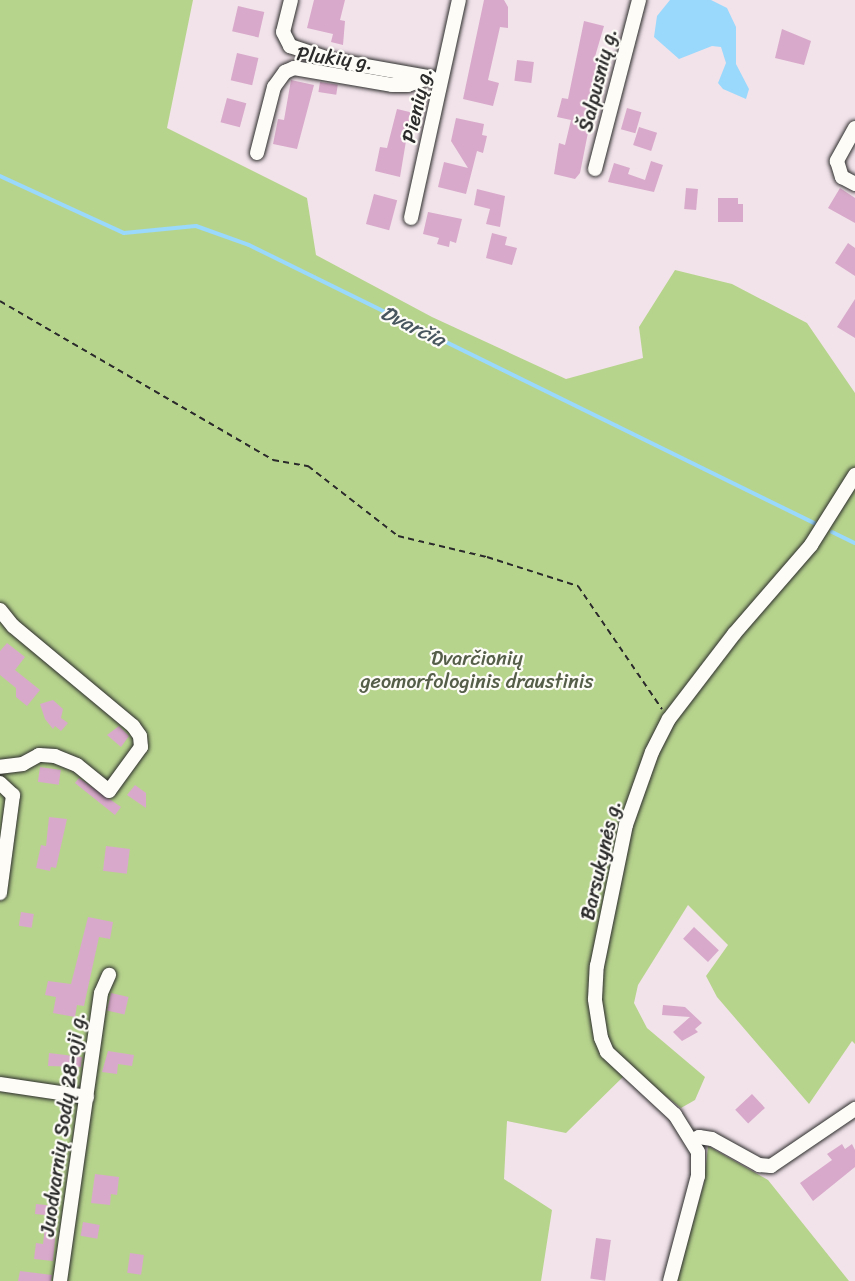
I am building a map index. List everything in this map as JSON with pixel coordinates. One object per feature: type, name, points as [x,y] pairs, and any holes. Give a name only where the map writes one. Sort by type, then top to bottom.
[{"type":"street","name":"Plukių g.","points":[[291,0],[283,32],[290,46],[333,60],[437,78]]},
{"type":"street","name":"Pienių g.","points":[[411,218],[437,78],[459,0]]},
{"type":"street","name":"Šalpusnių g.","points":[[595,169],[639,0]]},
{"type":"street","name":"Plukių g.","points":[[257,153],[274,87],[285,72],[294,68],[392,85],[437,78]]},
{"type":"street","points":[[855,128],[837,160],[842,177],[855,184]]},
{"type":"street","name":"Barsukynės g.","points":[[694,1140],[675,1115],[608,1052],[599,1030],[595,999],[597,966],[626,825],[652,752],[669,719],[734,634],[811,545],[855,475]]},
{"type":"street","points":[[0,610],[13,626],[133,726],[141,736],[137,756],[109,790],[77,765],[55,756],[39,755],[23,764],[0,767]]},
{"type":"street","points":[[0,783],[13,795],[0,893]]},
{"type":"street","name":"Juodvarnių Sodų 28-oji g.","points":[[60,1281],[101,993],[109,975]]},
{"type":"street","points":[[0,1084],[87,1097]]},
{"type":"street","points":[[670,1281],[698,1176],[694,1140],[699,1137],[712,1139],[759,1165],[771,1166],[855,1109]]},
{"type":"path","points":[[0,301],[273,460],[308,466],[398,536],[487,557],[578,586],[669,719]]},
{"type":"green space","name":"Dvarčionių geomorfologinis draustinis","points":[[0,0],[193,0],[167,128],[307,198],[316,255],[432,317],[566,379],[643,358],[639,327],[675,270],[732,284],[807,323],[855,393],[855,1044],[852,1041],[809,1104],[717,997],[706,976],[728,945],[688,905],[638,985],[634,1003],[647,1028],[705,1077],[695,1100],[681,1108],[631,1069],[566,1133],[507,1121],[504,1179],[552,1210],[541,1281],[0,1281]]},
{"type":"green space","points":[[708,1146],[768,1180],[849,1281],[676,1281],[704,1183]]},
{"type":"water","points":[[670,0],[711,0],[727,8],[736,27],[736,64],[749,89],[746,99],[723,89],[718,83],[726,63],[721,47],[712,46],[679,59],[654,37],[657,16]]},
{"type":"building","points":[[314,0],[345,0],[340,20],[345,21],[343,45],[331,42],[333,34],[307,28]]},
{"type":"building","points":[[484,0],[504,0],[508,7],[508,28],[500,27],[488,80],[499,83],[493,106],[463,99]]},
{"type":"building","points":[[238,6],[264,12],[258,37],[232,31]]},
{"type":"building","points":[[584,21],[604,26],[594,60],[602,62],[580,173],[575,179],[554,174],[559,143],[565,145],[571,120],[557,117],[562,98],[568,99]]},
{"type":"building","points":[[782,29],[811,41],[804,65],[775,58]]},
{"type":"building","points":[[237,53],[258,58],[252,85],[231,80]]},
{"type":"building","points":[[517,60],[534,62],[531,83],[514,81]]},
{"type":"building","points":[[291,80],[314,85],[297,149],[273,144],[278,119],[284,120]]},
{"type":"building","points":[[320,82],[338,85],[336,95],[318,92]]},
{"type":"building","points":[[227,98],[246,103],[240,127],[221,122]]},
{"type":"building","points":[[627,108],[641,112],[635,133],[621,129]]},
{"type":"building","points":[[397,109],[418,114],[411,142],[406,141],[400,177],[375,171],[380,147],[387,148]]},
{"type":"building","points":[[456,118],[484,124],[482,135],[487,136],[483,153],[477,151],[466,194],[438,187],[444,162],[468,168],[451,141]]},
{"type":"building","points":[[639,127],[657,133],[651,151],[633,145]]},
{"type":"building","points":[[651,161],[663,165],[654,192],[608,182],[614,163],[630,168],[628,174],[645,180]]},
{"type":"building","points":[[686,188],[698,189],[696,210],[684,209]]},
{"type":"building","points":[[840,188],[855,198],[855,223],[828,208]]},
{"type":"building","points":[[477,189],[505,196],[500,227],[486,224],[490,209],[474,205]]},
{"type":"building","points":[[374,194],[397,200],[389,230],[366,224]]},
{"type":"building","points":[[718,198],[738,198],[738,204],[743,204],[743,222],[718,222]]},
{"type":"building","points":[[428,212],[462,219],[456,243],[450,241],[449,247],[437,244],[439,238],[423,234]]},
{"type":"building","points":[[492,233],[507,237],[505,245],[517,248],[512,265],[486,258]]},
{"type":"building","points":[[848,243],[855,248],[855,276],[835,263]]},
{"type":"building","points":[[855,299],[855,338],[837,327]]},
{"type":"building","points":[[7,643],[25,657],[15,670],[40,690],[27,706],[16,697],[16,688],[0,675],[0,651]]},
{"type":"building","points":[[53,700],[63,709],[61,718],[68,723],[61,731],[55,726],[53,729],[45,719],[40,704]]},
{"type":"building","points":[[119,726],[129,736],[121,747],[107,735]]},
{"type":"building","points":[[40,767],[61,770],[59,785],[38,782]]},
{"type":"building","points":[[79,778],[121,807],[115,815],[75,783]]},
{"type":"building","points":[[135,785],[146,793],[146,808],[127,795]]},
{"type":"building","points":[[49,817],[67,819],[56,868],[51,867],[50,871],[36,868],[41,845],[46,846]]},
{"type":"building","points":[[106,846],[130,849],[127,874],[103,871]]},
{"type":"building","points":[[21,912],[34,914],[32,928],[19,926]]},
{"type":"building","points":[[88,917],[113,922],[110,939],[99,937],[84,1006],[77,1005],[75,1017],[53,1013],[56,997],[45,995],[48,981],[71,984]]},
{"type":"building","points":[[694,927],[719,950],[708,962],[683,939]]},
{"type":"building","points":[[111,993],[129,997],[124,1015],[107,1011]]},
{"type":"building","points":[[663,1005],[685,1007],[702,1023],[695,1029],[698,1032],[682,1041],[673,1032],[690,1017],[662,1015]]},
{"type":"building","points":[[108,1051],[134,1055],[132,1066],[118,1064],[117,1074],[102,1072]]},
{"type":"building","points":[[49,1053],[82,1057],[81,1067],[48,1066]]},
{"type":"building","points":[[752,1094],[765,1108],[748,1124],[735,1110]]},
{"type":"building","points":[[842,1144],[845,1149],[852,1144],[855,1150],[855,1167],[813,1201],[800,1183],[832,1160],[827,1154]]},
{"type":"building","points":[[95,1174],[119,1177],[117,1195],[111,1194],[110,1205],[91,1203]]},
{"type":"building","points":[[36,1204],[56,1206],[55,1216],[35,1214]]},
{"type":"building","points":[[46,1218],[57,1219],[53,1261],[34,1259],[36,1243],[43,1244]]},
{"type":"building","points":[[83,1222],[100,1225],[97,1239],[81,1236]]},
{"type":"building","points":[[596,1238],[611,1240],[605,1281],[590,1279]]},
{"type":"building","points":[[130,1253],[144,1255],[141,1275],[127,1273]]},
{"type":"building","points":[[20,1271],[52,1275],[51,1281],[18,1281]]},
{"type":"waterway","name":"Dvarčia","points":[[0,176],[124,233],[196,226],[249,245],[814,523]]},
{"type":"waterway","name":"Dvarčia","points":[[832,532],[855,543]]}]
